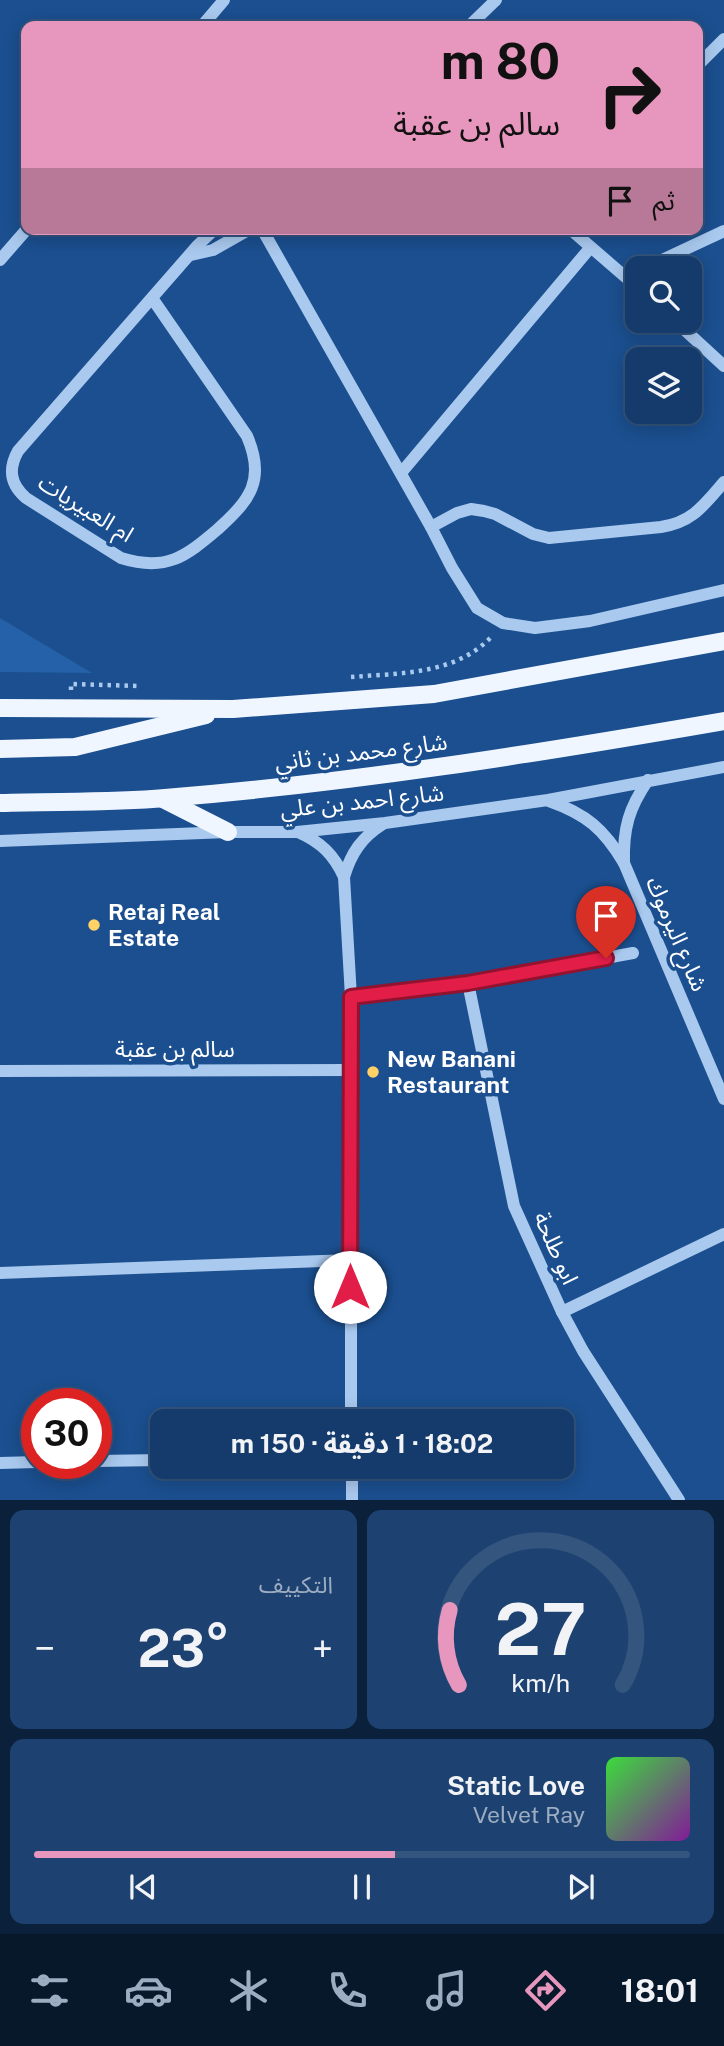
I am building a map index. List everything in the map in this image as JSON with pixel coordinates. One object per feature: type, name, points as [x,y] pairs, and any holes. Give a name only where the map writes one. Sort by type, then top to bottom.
[{"type":"main road","points":[[0,708],[233,709],[434,694],[724,641]]},
{"type":"main road","points":[[0,749],[75,747],[233,709]]},
{"type":"main road","name":"شارع محمد بن ثاني","points":[[0,803],[163,799],[341,780],[480,762],[724,721]]},
{"type":"main road","points":[[163,799],[228,832]]},
{"type":"street","points":[[206,21],[224,0]]},
{"type":"street","points":[[474,21],[496,0]]},
{"type":"street","points":[[703,60],[724,40]]},
{"type":"street","points":[[671,256],[724,231]]},
{"type":"street","points":[[0,260],[22,235]]},
{"type":"street","name":"ام العبيريات","points":[[152,298],[247,436],[252,448],[255,474],[252,487],[239,510],[194,550],[174,560],[151,564],[114,554],[26,498],[14,484],[11,467],[18,451],[198,245],[209,235]]},
{"type":"street","points":[[191,255],[213,250],[239,235]]},
{"type":"street","points":[[265,235],[477,608],[503,623],[535,628],[590,621],[724,590]]},
{"type":"street","points":[[576,235],[590,248],[625,270]]},
{"type":"street","points":[[401,473],[590,248]]},
{"type":"street","points":[[688,333],[724,366]]},
{"type":"street","points":[[431,527],[471,509],[495,514],[533,534],[549,538],[661,527],[677,524],[691,517],[724,482]]},
{"type":"street","name":"شارع احمد بن علي","points":[[0,841],[297,832],[385,823],[548,800],[724,767]]},
{"type":"street","name":"شارع اليرموك","points":[[624,863],[623,840],[627,819],[648,780]]},
{"type":"street","name":"شارع اليرموك","points":[[548,800],[572,809],[593,823],[611,841],[624,863],[724,1099]]},
{"type":"street","points":[[351,1409],[351,997],[344,877],[349,860],[358,845],[370,832],[385,823]]},
{"type":"street","points":[[297,832],[326,849],[337,862],[344,877]]},
{"type":"street","points":[[351,997],[468,983],[633,953]]},
{"type":"street","name":"ابو طلحة","points":[[468,983],[514,1206],[562,1312],[583,1351],[679,1500]]},
{"type":"street","name":"سالم بن عقبة","points":[[0,1071],[351,1070]]},
{"type":"street","points":[[562,1312],[724,1234]]},
{"type":"street","points":[[0,1273],[350,1260]]},
{"type":"street","points":[[112,1461],[150,1460]]},
{"type":"street","points":[[0,1463],[21,1462]]},
{"type":"street","points":[[352,1479],[352,1500]]},
{"type":"path","points":[[346,678],[432,669],[453,663],[489,640],[503,623]]},
{"type":"path","points":[[70,709],[71,684],[149,686]]},
{"type":"shaded area","points":[[0,618],[92,673],[0,672]]},
{"type":"place","name":"Retaj Real Estate","points":[[94,925]]},
{"type":"place","name":"New Banani Restaurant","points":[[373,1072]]},
{"type":"route","points":[[350,1287],[351,997],[468,983],[606,958]]}]
